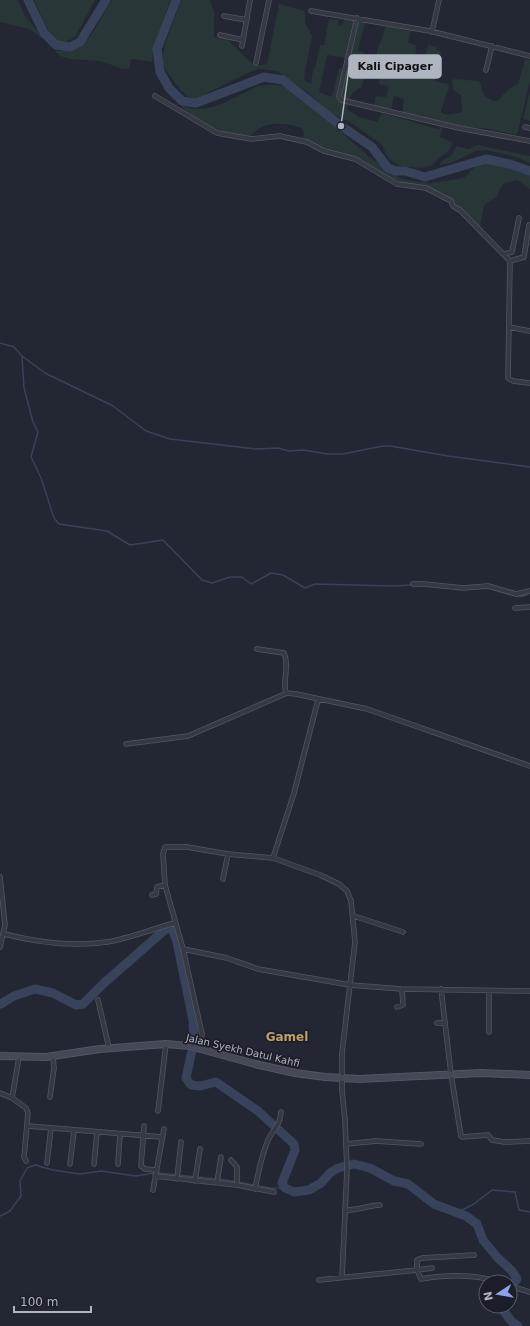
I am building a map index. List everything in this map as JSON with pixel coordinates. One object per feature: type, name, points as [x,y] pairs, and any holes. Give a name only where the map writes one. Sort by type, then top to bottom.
[{"type":"street","points":[[242,46],[249,0]]},
{"type":"street","points":[[256,63],[269,0]]},
{"type":"street","points":[[432,32],[439,0]]},
{"type":"street","points":[[311,11],[432,32],[530,56]]},
{"type":"street","points":[[224,16],[247,20]]},
{"type":"street","points":[[358,18],[339,96],[341,100],[459,128],[530,141]]},
{"type":"street","points":[[220,35],[243,40]]},
{"type":"street","points":[[486,70],[492,46]]},
{"type":"street","points":[[155,96],[217,133],[251,139],[280,136],[299,139],[324,151],[355,159],[397,184],[426,188],[453,204],[510,261],[508,378],[513,381],[530,383]]},
{"type":"street","points":[[525,127],[530,128]]},
{"type":"street","points":[[504,254],[512,252],[519,218]]},
{"type":"street","points":[[510,261],[524,257],[529,225]]},
{"type":"street","points":[[509,327],[530,330]]},
{"type":"street","points":[[413,584],[463,588],[488,586],[516,594],[530,591]]},
{"type":"street","points":[[515,608],[530,607]]},
{"type":"street","points":[[257,649],[284,653],[286,672],[284,689],[287,693]]},
{"type":"street","points":[[126,744],[188,736],[287,693],[367,709],[530,766]]},
{"type":"street","points":[[273,858],[294,793],[318,700]]},
{"type":"street","points":[[200,1049],[202,1034],[183,949],[165,885],[163,854],[165,847],[187,847],[228,854],[273,858],[320,875],[339,884],[349,896],[354,916],[355,942],[344,1036],[342,1079],[347,1170],[342,1277]]},
{"type":"street","points":[[223,879],[228,854]]},
{"type":"street","points":[[0,877],[4,934],[0,947]]},
{"type":"street","points":[[152,895],[156,894],[157,887],[165,885]]},
{"type":"street","points":[[354,916],[403,932]]},
{"type":"street","points":[[4,934],[61,943],[100,942],[138,935],[175,923]]},
{"type":"street","points":[[183,949],[227,958],[258,969],[350,985],[402,989],[489,991],[530,990]]},
{"type":"street","points":[[397,1007],[403,1005],[402,989]]},
{"type":"street","points":[[441,989],[451,1074],[462,1137],[488,1135],[495,1141],[530,1140]]},
{"type":"street","points":[[489,991],[489,1032]]},
{"type":"street","points":[[98,1000],[109,1048]]},
{"type":"street","points":[[437,1023],[444,1023]]},
{"type":"street","points":[[158,1111],[166,1044]]},
{"type":"street","name":"Jalan Syekh Datul Kahfi","points":[[0,1056],[53,1057],[109,1048],[166,1044],[190,1046],[295,1073],[342,1079],[481,1073],[530,1075]]},
{"type":"street","points":[[12,1098],[19,1057]]},
{"type":"street","points":[[50,1097],[54,1068],[53,1057]]},
{"type":"street","points":[[0,1093],[12,1098],[28,1110],[28,1126],[24,1157],[26,1161]]},
{"type":"street","points":[[256,1186],[264,1152],[279,1124],[281,1112]]},
{"type":"street","points":[[28,1126],[143,1137],[162,1137]]},
{"type":"street","points":[[144,1126],[141,1166],[145,1169],[156,1173],[256,1186],[274,1192]]},
{"type":"street","points":[[47,1163],[51,1128]]},
{"type":"street","points":[[152,1190],[164,1129]]},
{"type":"street","points":[[70,1164],[74,1130]]},
{"type":"street","points":[[94,1164],[96,1132]]},
{"type":"street","points":[[118,1164],[120,1134]]},
{"type":"street","points":[[346,1144],[376,1140],[422,1144]]},
{"type":"street","points":[[177,1176],[181,1142]]},
{"type":"street","points":[[196,1178],[200,1149]]},
{"type":"street","points":[[218,1180],[221,1158]]},
{"type":"street","points":[[231,1160],[237,1167],[237,1183]]},
{"type":"street","points":[[346,1210],[362,1209],[366,1206],[380,1206]]},
{"type":"street","points":[[474,1255],[419,1259],[416,1265],[421,1279],[438,1276],[470,1276],[478,1278]]},
{"type":"street","points":[[319,1280],[432,1268]]},
{"type":"street","points":[[518,1289],[529,1292]]},
{"type":"shaded area","points":[[0,0],[18,0],[25,16],[45,41],[30,29],[0,22]]},
{"type":"shaded area","points":[[34,0],[95,0],[75,37],[62,44],[53,36],[45,24]]},
{"type":"shaded area","points":[[112,0],[170,0],[153,50],[152,62],[131,59],[129,68],[125,69],[102,62],[63,57],[54,50],[66,51],[83,43],[96,28]]},
{"type":"shaded area","points":[[181,0],[210,0],[214,12],[214,37],[226,38],[255,66],[267,64],[279,4],[305,11],[305,23],[312,36],[304,78],[305,81],[311,84],[320,45],[324,45],[329,19],[338,20],[338,25],[342,26],[345,17],[355,19],[347,58],[327,55],[319,92],[332,97],[339,68],[344,70],[338,99],[347,104],[348,110],[359,117],[377,122],[382,113],[438,129],[443,127],[440,137],[453,142],[448,152],[440,157],[431,166],[420,168],[400,166],[388,158],[382,145],[377,141],[350,122],[330,113],[307,92],[277,71],[259,69],[195,99],[187,96],[181,91],[165,69],[162,61],[165,44]]},
{"type":"shaded area","points":[[359,21],[365,22],[358,51],[365,52],[355,63],[355,70],[357,70],[357,74],[365,74],[362,87],[353,92],[349,100],[340,97]]},
{"type":"shaded area","points":[[385,26],[411,31],[408,43],[416,45],[415,68],[422,70],[428,45],[437,47],[436,50],[441,51],[435,81],[447,84],[449,87],[441,112],[446,115],[462,112],[461,95],[454,91],[453,88],[452,81],[454,79],[479,81],[485,96],[493,101],[497,101],[510,88],[518,84],[525,59],[530,60],[530,81],[517,135],[483,128],[460,127],[402,113],[404,99],[394,96],[391,111],[374,106],[376,96],[386,97],[389,86],[379,84],[380,77],[374,75],[377,50],[384,33]]},
{"type":"shaded area","points":[[278,85],[286,87],[297,94],[371,158],[401,179],[430,183],[458,179],[465,177],[483,162],[506,166],[530,175],[530,189],[517,180],[503,184],[496,197],[484,205],[480,227],[451,199],[428,187],[402,183],[385,175],[357,158],[324,150],[303,139],[304,133],[302,128],[288,124],[267,125],[255,131],[250,137],[221,131],[202,124],[187,113],[181,105],[190,108],[209,108],[229,101],[259,86]]},
{"type":"shaded area","points":[[530,91],[530,121],[523,119]]},
{"type":"shaded area","points":[[478,145],[530,156],[530,163],[516,157],[486,150],[476,151],[451,163],[440,165],[440,162],[451,156],[456,146],[468,149]]},
{"type":"waterway","points":[[28,0],[44,33],[56,45],[70,47],[80,42],[106,0]]},
{"type":"waterway","points":[[176,0],[157,49],[160,72],[169,88],[182,101],[196,103],[264,77],[283,80],[341,126],[372,147],[388,168],[396,171],[405,171],[425,177],[486,159],[510,164],[530,171]]},
{"type":"waterway","points":[[0,343],[14,347],[22,356],[24,388],[33,422],[38,432],[31,457],[41,478],[54,518],[59,524],[107,531],[130,545],[163,540],[202,580],[212,583],[230,577],[242,577],[251,584],[271,573],[283,575],[305,588],[315,584],[411,585]]},
{"type":"waterway","points":[[22,356],[45,373],[113,406],[146,431],[170,439],[256,449],[278,448],[289,451],[303,450],[328,454],[343,454],[390,446],[448,456],[530,467]]},
{"type":"waterway","points":[[508,594],[514,596],[524,596],[530,593]]},
{"type":"waterway","points":[[1,1004],[14,996],[35,989],[53,993],[76,1005],[83,1004],[103,984],[168,927],[173,931],[177,942],[193,1020],[194,1041],[186,1078],[191,1085],[200,1086],[216,1082],[258,1111],[294,1144],[295,1150],[282,1183],[285,1188],[294,1192],[309,1190],[321,1183],[330,1173],[338,1168],[354,1164],[370,1168],[394,1181],[408,1184],[434,1204],[466,1216],[477,1224],[483,1240],[514,1274]]},
{"type":"waterway","points":[[0,1008],[1,1004]]},
{"type":"waterway","points":[[0,1216],[10,1211],[21,1196],[20,1181],[27,1168],[35,1165],[53,1170],[80,1174],[101,1171],[136,1176],[154,1173]]},
{"type":"waterway","points":[[158,1173],[226,1180],[270,1188],[285,1188]]},
{"type":"waterway","points":[[456,1213],[474,1204],[492,1190],[515,1192],[519,1210],[530,1212]]},
{"type":"waterway","points":[[506,1314],[512,1322],[518,1326]]},
{"type":"place","name":"Kali Cipager","points":[[341,126]]},
{"type":"district","name":"Gamel","points":[[287,1037]]}]
